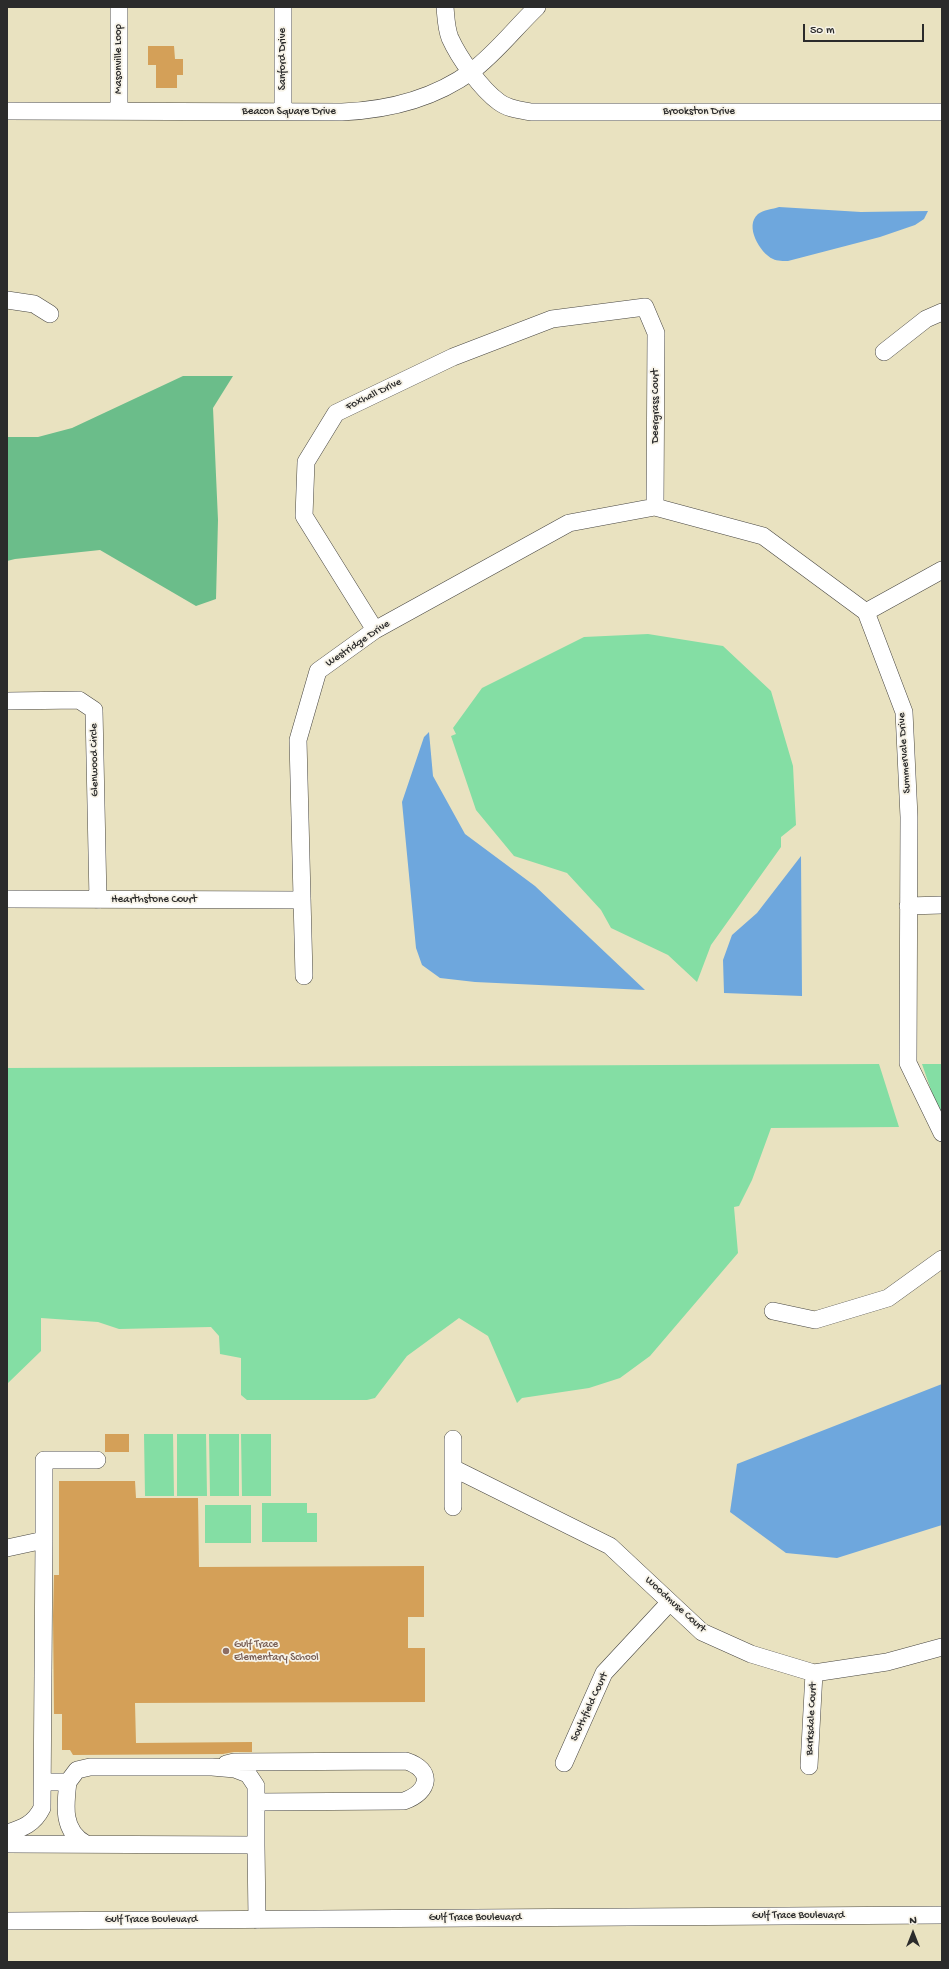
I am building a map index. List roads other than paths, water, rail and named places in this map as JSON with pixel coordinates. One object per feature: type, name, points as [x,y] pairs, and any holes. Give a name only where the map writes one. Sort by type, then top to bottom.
[{"type":"street","name":"Masonville Loop","points":[[119,7],[119,111]]},
{"type":"street","name":"Sanford Drive","points":[[283,7],[283,112]]},
{"type":"street","points":[[446,7],[450,36],[458,53],[472,71]]},
{"type":"street","name":"Beacon Square Drive","points":[[7,111],[349,112],[379,109],[435,92],[472,71],[488,57],[537,7]]},
{"type":"street","name":"Brookston Drive","points":[[472,71],[499,103],[514,110],[531,112],[942,112]]},
{"type":"street","points":[[7,300],[34,304],[50,314]]},
{"type":"street","name":"Deergrass Court","points":[[645,307],[656,333],[655,507]]},
{"type":"street","name":"Foxhall Drive","points":[[375,630],[304,516],[306,462],[336,413],[453,357],[552,319],[645,307]]},
{"type":"street","points":[[884,352],[926,319],[942,312]]},
{"type":"street","points":[[655,507],[763,536],[866,612],[942,570]]},
{"type":"street","name":"Westridge Drive","points":[[304,976],[298,740],[318,671],[375,630],[569,522],[655,507]]},
{"type":"street","name":"Summervale Drive","points":[[866,612],[904,712],[909,817],[908,1064],[942,1132]]},
{"type":"street","name":"Glenwood Circle","points":[[7,701],[79,700],[94,710],[98,900]]},
{"type":"street","name":"Hearthstone Court","points":[[7,900],[301,900]]},
{"type":"street","points":[[908,906],[942,905]]},
{"type":"street","points":[[773,1312],[815,1320],[888,1298],[942,1260]]},
{"type":"street","points":[[453,1439],[453,1507]]},
{"type":"street","points":[[7,1833],[26,1827],[37,1818],[42,1808],[44,1460],[97,1460]]},
{"type":"street","name":"Woodmuse Court","points":[[453,1468],[610,1546],[702,1632],[751,1654],[814,1673],[887,1662],[942,1647]]},
{"type":"street","points":[[7,1548],[44,1540]]},
{"type":"street","name":"Southfield Court","points":[[564,1763],[604,1673],[670,1602]]},
{"type":"street","name":"Barksdale Court","points":[[809,1766],[814,1673]]},
{"type":"street","points":[[212,1767],[234,1762],[406,1761],[416,1764],[422,1770],[426,1778],[424,1789],[414,1798],[404,1801],[256,1802]]},
{"type":"street","points":[[86,1844],[78,1840],[72,1833],[66,1810],[68,1782],[77,1770],[90,1767],[212,1767],[235,1769],[248,1774],[256,1786],[257,1920]]},
{"type":"street","points":[[43,1782],[68,1782]]},
{"type":"street","points":[[7,1844],[256,1845]]},
{"type":"street","name":"Gulf Trace Boulevard","points":[[7,1921],[942,1915]]},
{"type":"water","points":[[779,207],[861,212],[928,211],[924,219],[915,225],[880,237],[788,261],[778,261],[768,256],[763,251],[755,239],[753,225],[754,219],[758,214]]},
{"type":"water","points":[[429,732],[433,776],[465,834],[535,886],[645,990],[475,982],[440,978],[422,965],[416,948],[402,802],[424,737]]},
{"type":"water","points":[[801,856],[802,996],[724,993],[723,960],[732,935],[757,913]]},
{"type":"water","points":[[942,1384],[942,1525],[837,1558],[786,1553],[730,1512],[737,1464]]},
{"type":"place","name":"Gulf Trace Elementary School","points":[[226,1651]]}]
